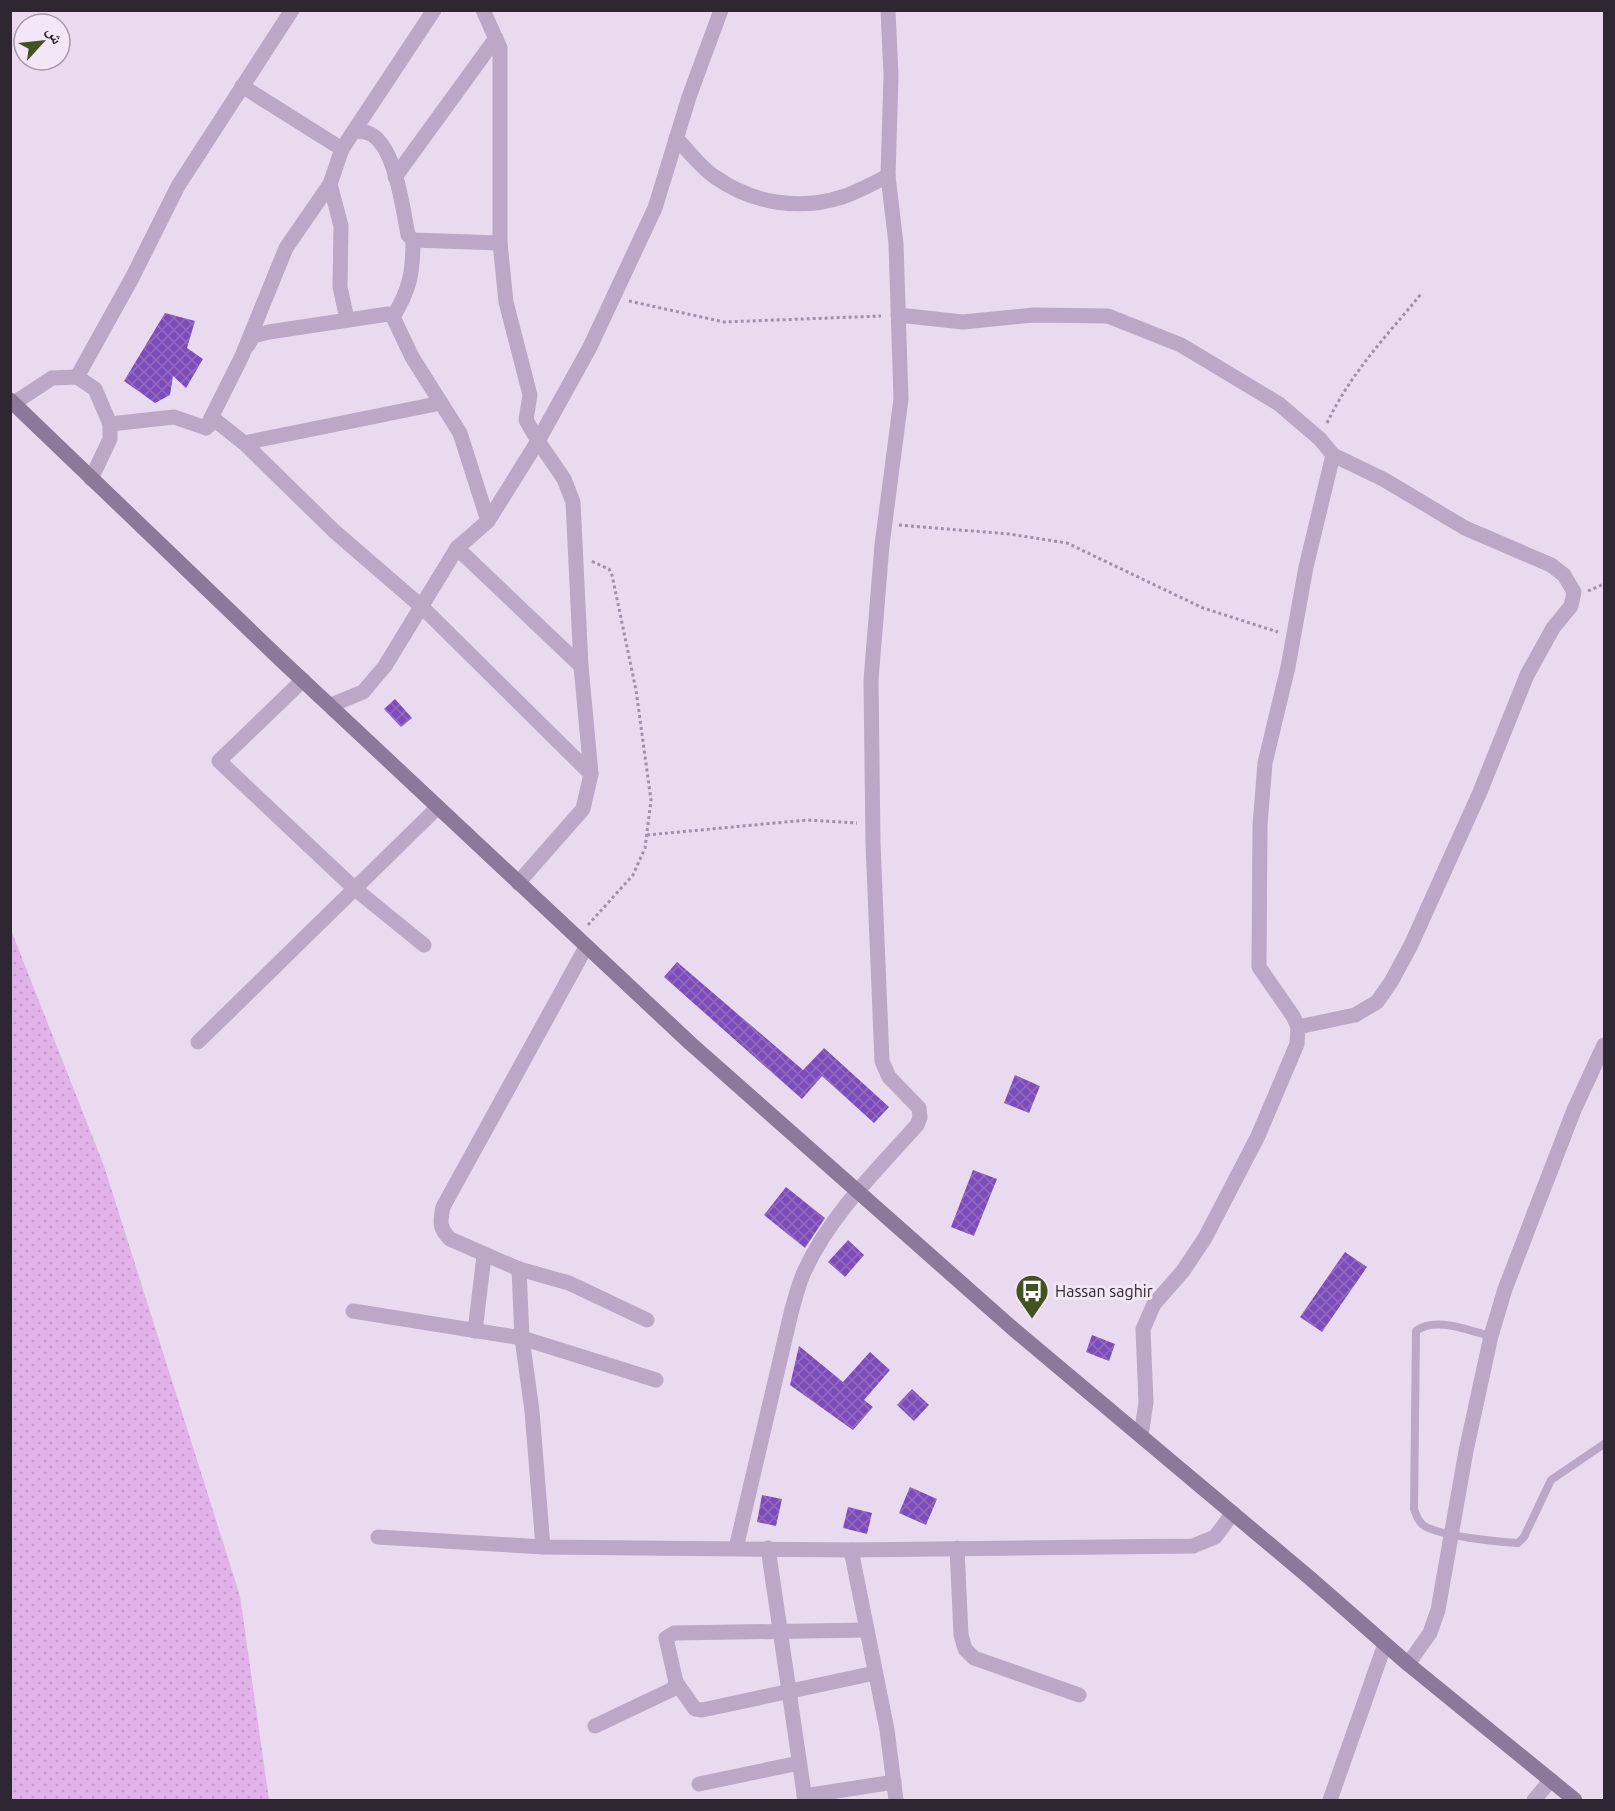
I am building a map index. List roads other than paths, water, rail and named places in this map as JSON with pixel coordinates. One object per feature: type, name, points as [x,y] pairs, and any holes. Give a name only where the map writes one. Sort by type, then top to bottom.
[{"type":"street","points":[[77,377],[132,278],[178,186],[292,10]]},
{"type":"street","points":[[242,357],[286,248],[330,184],[342,149],[434,10]]},
{"type":"street","points":[[483,10],[500,48],[502,93],[500,243],[506,302],[530,395],[526,420],[564,479],[573,502],[581,666],[591,774],[583,809],[518,883]]},
{"type":"street","points":[[331,705],[363,692],[385,666],[457,548],[488,521],[538,441],[590,348],[654,208],[721,10]]},
{"type":"street","points":[[736,1548],[792,1309],[804,1271],[824,1236],[857,1191],[917,1125],[920,1117],[919,1108],[889,1077],[882,1061],[873,824],[871,680],[885,524],[901,399],[896,244],[888,176],[891,75],[888,10]]},
{"type":"street","points":[[395,177],[496,38]]},
{"type":"street","points":[[242,86],[342,149]]},
{"type":"street","points":[[354,131],[369,133],[381,144],[391,161],[408,234],[412,240],[410,281],[406,295],[393,317]]},
{"type":"street","points":[[676,138],[713,176],[729,186],[759,198],[789,205],[812,204],[843,197],[888,176]]},
{"type":"street","points":[[330,184],[341,226],[339,286],[347,319]]},
{"type":"street","points":[[412,240],[500,243]]},
{"type":"street","points":[[206,428],[253,336],[388,314],[393,317],[412,357],[460,433],[488,521]]},
{"type":"street","points":[[898,315],[963,322],[1034,315],[1108,316],[1181,345],[1279,404],[1320,439],[1333,455],[1383,479],[1465,528],[1551,565],[1564,575],[1574,592],[1571,606],[1553,628],[1527,675],[1480,792],[1411,945],[1390,982],[1377,1002],[1355,1015],[1298,1027]]},
{"type":"street","points":[[91,479],[110,439],[110,424],[95,389],[77,377],[52,378],[12,402],[91,479],[303,680],[690,1043],[1011,1327],[1233,1513],[1408,1664],[1575,1800]]},
{"type":"street","points":[[244,443],[441,403]]},
{"type":"street","points":[[110,424],[174,417],[206,428]]},
{"type":"street","points":[[206,428],[215,420],[244,443],[334,531],[422,608],[591,774]]},
{"type":"street","points":[[1141,1436],[1146,1402],[1143,1329],[1154,1304],[1183,1271],[1205,1238],[1258,1136],[1297,1044],[1298,1027],[1285,1003],[1259,968],[1260,825],[1265,762],[1306,567],[1333,455]]},
{"type":"street","points":[[457,548],[581,666]]},
{"type":"street","points":[[303,680],[219,761],[354,889],[424,945]]},
{"type":"street","points":[[198,1042],[438,807]]},
{"type":"street","points":[[582,942],[443,1207],[440,1223],[450,1239],[484,1256],[569,1283],[647,1320]]},
{"type":"street","points":[[1408,1664],[1420,1650],[1438,1610],[1466,1452],[1491,1336],[1505,1289],[1569,1120],[1605,1046]]},
{"type":"street","points":[[475,1331],[484,1256]]},
{"type":"street","points":[[519,1269],[522,1338],[532,1411],[543,1546]]},
{"type":"street","points":[[353,1311],[522,1338],[656,1380]]},
{"type":"street","points":[[378,1536],[543,1546],[850,1550],[1193,1546],[1215,1537],[1233,1513]]},
{"type":"street","points":[[768,1548],[804,1798],[894,1782]]},
{"type":"street","points":[[957,1548],[961,1635],[965,1649],[974,1658],[1079,1695]]},
{"type":"street","points":[[850,1550],[875,1673],[896,1800]]},
{"type":"street","points":[[867,1630],[674,1633],[666,1638],[666,1648],[676,1682],[695,1709],[702,1710],[875,1673]]},
{"type":"street","points":[[1330,1800],[1385,1644]]},
{"type":"street","points":[[595,1726],[673,1689],[676,1682]]},
{"type":"street","points":[[699,1784],[799,1763]]},
{"type":"street","points":[[1534,1800],[1551,1780]]},
{"type":"lane","points":[[1491,1336],[1434,1324],[1424,1325],[1416,1331],[1414,1509],[1418,1520],[1425,1527],[1453,1534],[1518,1543],[1524,1537],[1551,1480],[1605,1444]]},
{"type":"place","name":"Hassan saghir","points":[[1032,1320]]}]
